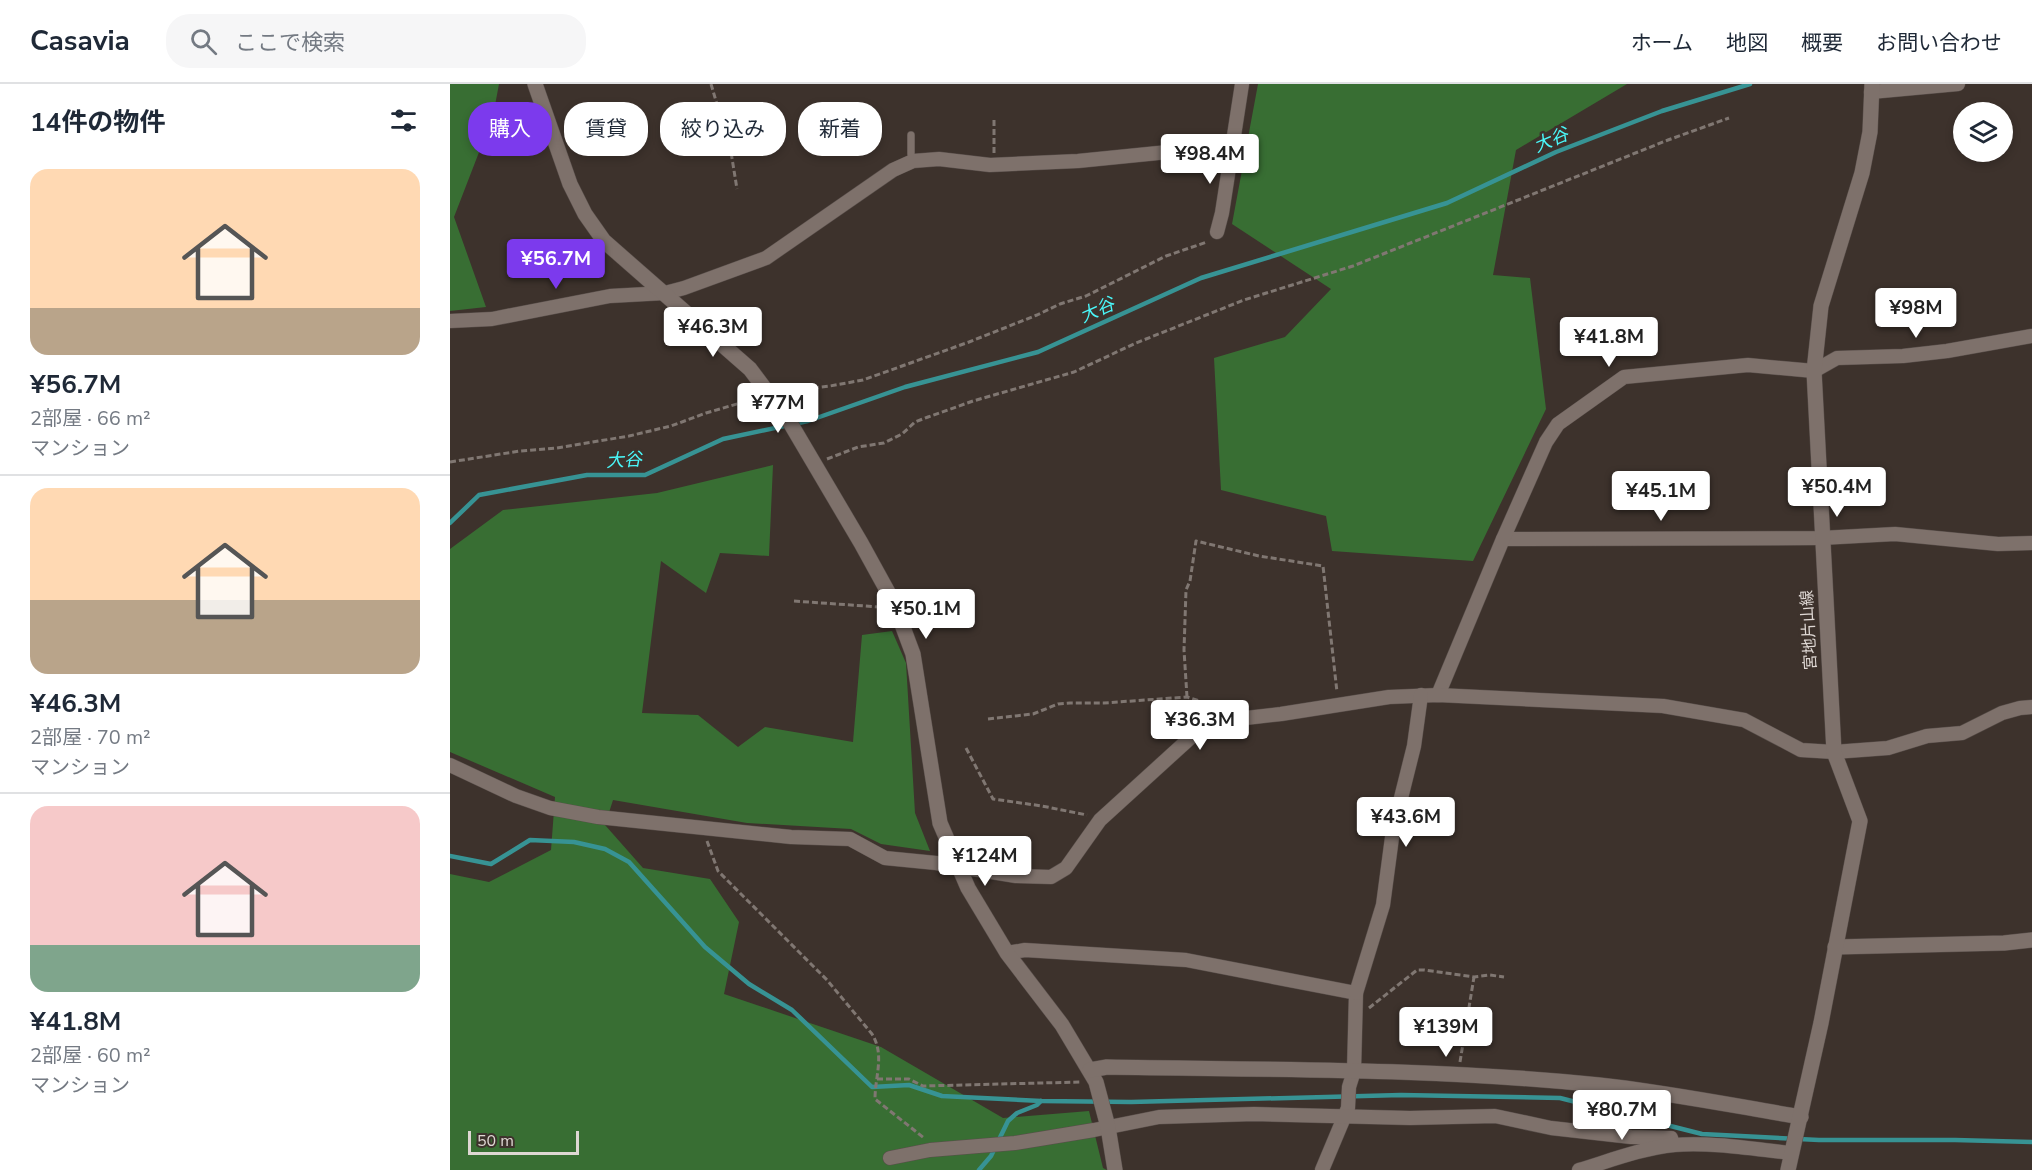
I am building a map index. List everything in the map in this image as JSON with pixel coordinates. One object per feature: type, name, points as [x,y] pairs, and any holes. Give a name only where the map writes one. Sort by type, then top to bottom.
[{"type":"street","points":[[535,84],[570,184],[585,214],[604,241],[750,369],[774,399],[805,448],[894,603],[913,654],[940,823],[968,888],[1007,953],[1062,1025],[1093,1076],[1108,1127],[1115,1170]]},
{"type":"street","points":[[1217,232],[1242,84]]},
{"type":"street","points":[[1872,87],[1958,84]]},
{"type":"street","name":"宮地片山線","points":[[1788,1170],[1821,1023],[1860,821],[1834,752],[1814,371],[1821,306],[1862,173],[1870,132],[1872,87]]},
{"type":"street","points":[[450,321],[492,319],[610,296],[665,293],[766,258],[893,170],[913,161],[939,159],[994,165],[1077,161],[1208,148],[1232,143]]},
{"type":"street","points":[[1438,695],[1546,442],[1558,424],[1624,377],[1749,365],[1814,371],[1837,358],[1903,356],[1947,351],[2032,336]]},
{"type":"street","points":[[1503,539],[1821,538],[1895,534],[1998,544],[2032,543]]},
{"type":"street","points":[[450,765],[516,796],[550,808],[598,817],[791,837],[850,839],[885,858],[936,862],[959,868],[1016,876],[1051,877],[1066,868],[1100,820],[1200,729],[1220,721],[1421,695],[1663,706],[1744,720],[1801,750],[1834,752],[1888,748],[1927,736],[1962,733],[2002,713],[2032,707]]},
{"type":"street","points":[[1322,1170],[1348,1108],[1354,1071],[1356,993],[1383,905],[1393,830],[1414,746],[1421,695]]},
{"type":"street","points":[[1835,947],[2004,943],[2032,940]]},
{"type":"street","points":[[1007,953],[1025,950],[1186,960],[1356,993]]},
{"type":"street","points":[[1093,1076],[1107,1067],[1458,1075],[1600,1085],[1800,1121]]},
{"type":"street","points":[[890,1158],[940,1150],[1015,1143],[1159,1117],[1254,1114],[1410,1118],[1495,1116],[1551,1128],[1631,1137],[1671,1138],[1673,1145]]},
{"type":"street","points":[[1579,1170],[1673,1145],[1712,1145],[1791,1153]]},
{"type":"lane","points":[[911,135],[910,154],[913,161]]},
{"type":"path","points":[[711,84],[731,152],[737,189]]},
{"type":"path","points":[[814,464],[858,447],[884,443],[902,434],[915,422],[928,417],[1074,372],[1136,343],[1244,300],[1353,266],[1668,140],[1729,118]]},
{"type":"path","points":[[994,119],[994,165]]},
{"type":"path","points":[[450,462],[629,436],[774,399],[863,380],[969,342],[1060,304],[1086,296],[1166,256],[1202,245],[1217,232]]},
{"type":"path","points":[[1187,698],[1184,650],[1186,590],[1190,581],[1196,541],[1259,556],[1323,566],[1338,704]]},
{"type":"path","points":[[794,601],[875,607],[894,603]]},
{"type":"path","points":[[988,719],[1033,714],[1058,704],[1187,698],[1212,704],[1224,710],[1234,720]]},
{"type":"path","points":[[966,748],[993,800],[1053,808],[1098,817],[1100,820]]},
{"type":"path","points":[[702,828],[718,871],[827,980],[878,1043],[880,1054],[875,1099],[877,1102],[940,1150]]},
{"type":"path","points":[[1354,1022],[1417,970],[1474,977],[1490,975],[1504,977]]},
{"type":"path","points":[[1458,1075],[1474,977]]},
{"type":"path","points":[[877,1079],[909,1079],[923,1086],[1093,1076]]},
{"type":"green space","points":[[450,84],[499,84],[496,102],[468,102],[468,156],[478,156],[454,217],[486,307],[450,311]]},
{"type":"green space","points":[[1258,84],[1627,84],[1516,150],[1493,275],[1530,278],[1546,409],[1473,561],[1332,551],[1326,516],[1221,490],[1214,358],[1285,337],[1331,289],[1232,224]]},
{"type":"green space","points":[[773,465],[769,556],[720,553],[706,593],[661,561],[642,713],[698,715],[738,747],[765,727],[853,742],[862,635],[892,631],[906,663],[915,813],[930,851],[881,844],[851,829],[747,823],[613,800],[605,825],[643,868],[710,879],[739,922],[724,994],[881,1047],[1003,1118],[1089,1111],[1103,1168],[1107,1170],[450,1170],[450,874],[489,882],[551,850],[555,797],[450,752],[450,549],[503,510],[657,493]]},
{"type":"waterway","name":"大谷","points":[[450,523],[479,495],[587,475],[645,475],[723,439],[808,421],[905,387],[1038,352],[1201,278],[1447,203],[1556,152],[1662,111],[1750,84]]},
{"type":"waterway","points":[[450,856],[491,864],[530,840],[574,842],[605,849],[629,862],[705,947],[749,984],[792,1010],[872,1087],[909,1085],[942,1096],[1041,1101],[1131,1102],[1401,1095],[1560,1098],[1702,1134],[1819,1140],[2032,1142]]},
{"type":"waterway","points":[[979,1170],[991,1156],[1008,1121],[1017,1113],[1041,1101]]}]
